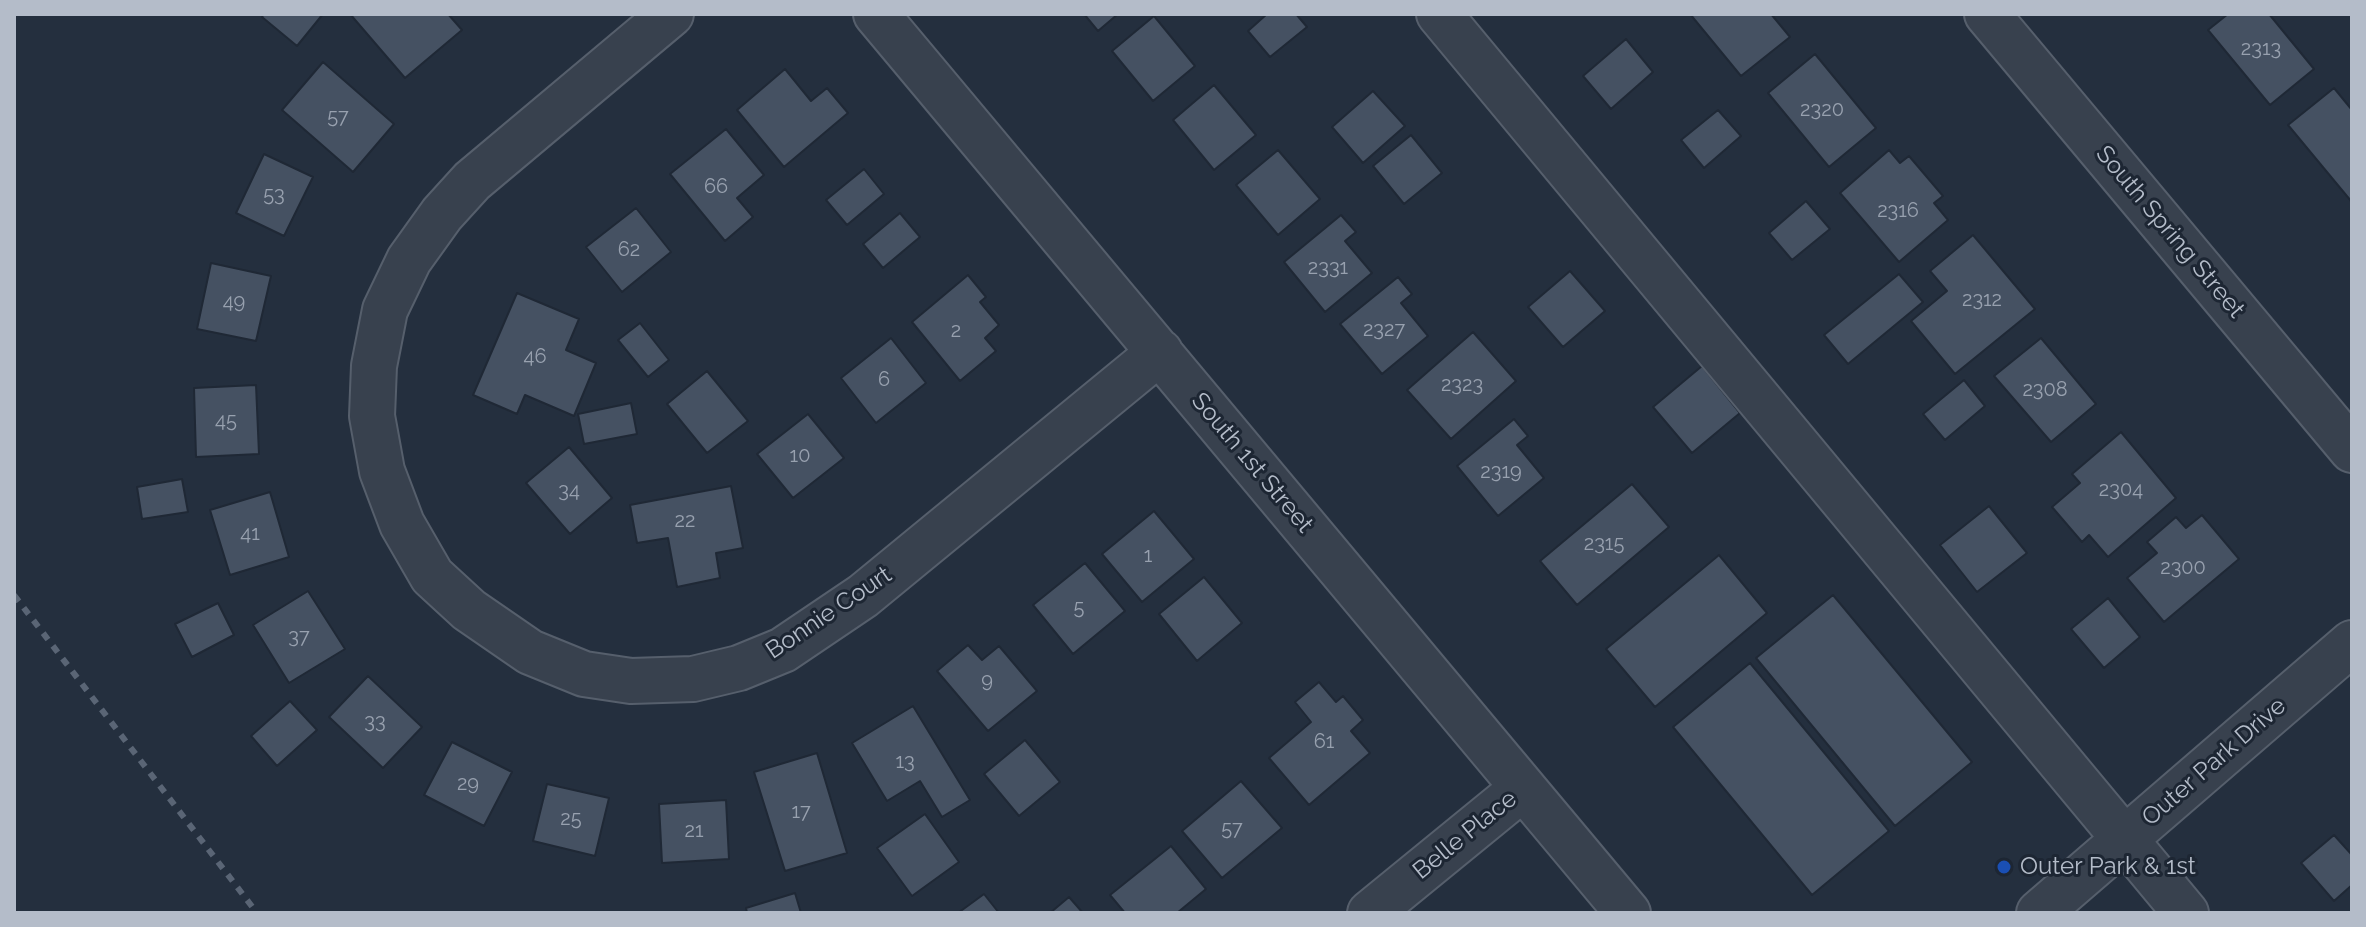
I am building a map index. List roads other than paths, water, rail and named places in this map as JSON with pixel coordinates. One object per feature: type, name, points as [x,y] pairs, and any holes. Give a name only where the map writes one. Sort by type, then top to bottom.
[{"type":"street","name":"Bonnie Court","points":[[671,14],[472,181],[442,214],[409,260],[385,310],[374,366],[372,416],[382,471],[402,524],[432,576],[469,610],[530,652],[584,674],[631,681],[693,679],[739,668],[783,650],[863,596],[1160,352]]},
{"type":"street","name":"South 1st Street","points":[[876,14],[1628,913]]},
{"type":"street","points":[[1439,14],[2186,913]]},
{"type":"street","name":"South Spring Street","points":[[1987,14],[2352,450]]},
{"type":"street","name":"Outer Park Drive","points":[[2039,913],[2352,643]]},
{"type":"street","name":"Belle Place","points":[[1370,913],[1523,788]]},
{"type":"railway","points":[[14,595],[257,913]]},
{"type":"place","name":"Outer Park & 1st","points":[[2004,867]]}]
